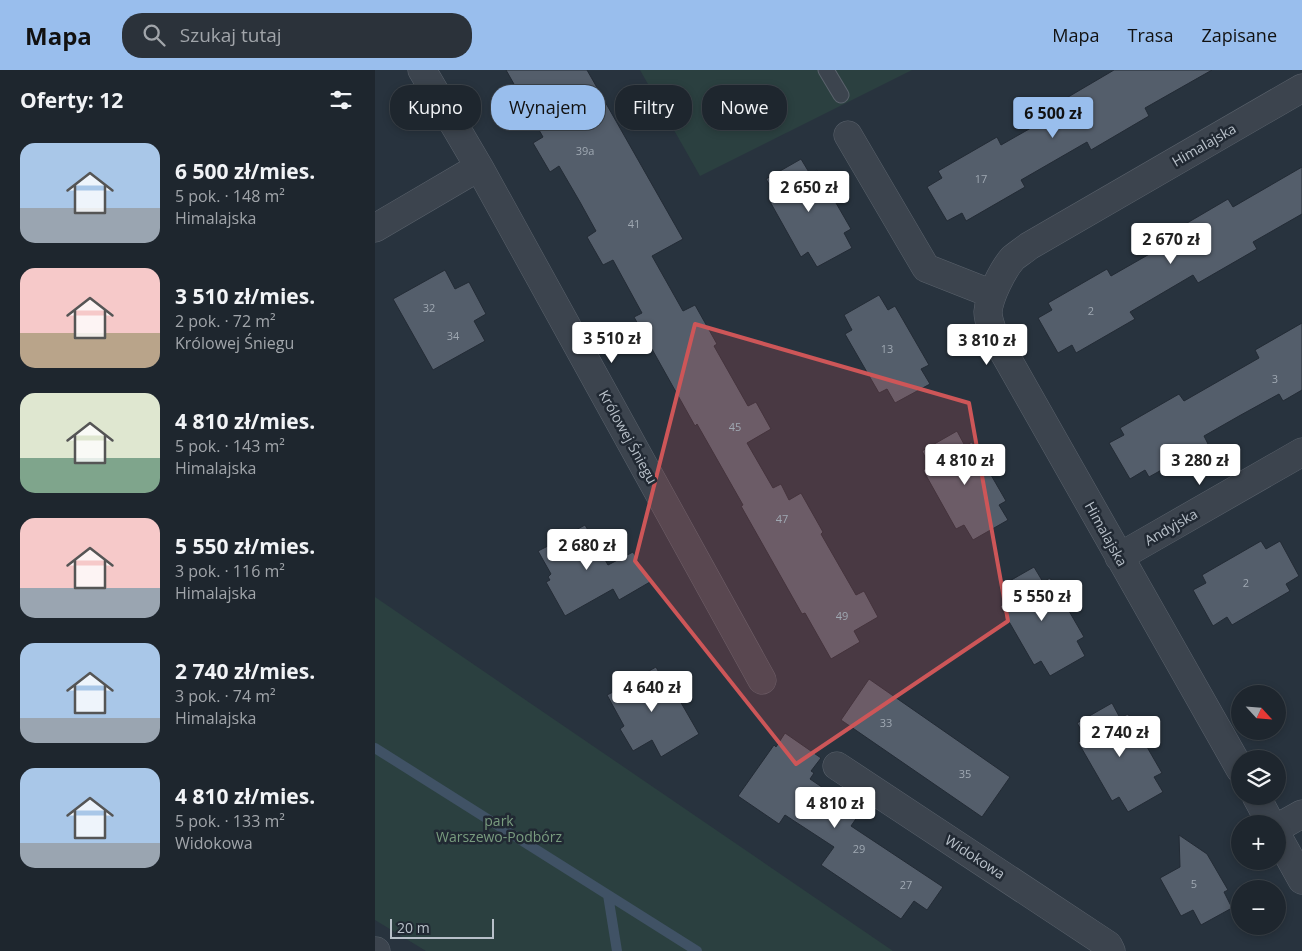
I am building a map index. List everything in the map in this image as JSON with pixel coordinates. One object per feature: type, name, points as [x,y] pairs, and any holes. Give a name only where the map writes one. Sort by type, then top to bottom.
[{"type":"street","name":"Królowej Śniegu","points":[[422,70],[479,167],[761,680]]},
{"type":"street","name":"Himalajska","points":[[1231,753],[994,335],[988,310],[992,294],[1000,277],[1013,258],[1029,246],[1302,88]]},
{"type":"street","points":[[848,135],[927,268],[992,294]]},
{"type":"street","points":[[375,228],[479,167]]},
{"type":"street","name":"Andyjska","points":[[1119,557],[1302,452]]},
{"type":"street","name":"Widokowa","points":[[837,766],[1108,945],[1111,951]]},
{"type":"street","points":[[1286,823],[1302,814]]},
{"type":"street","points":[[1286,851],[1302,880]]},
{"type":"lane","points":[[826,70],[841,95]]},
{"type":"highlighted area","points":[[695,324],[969,403],[1008,621],[796,764],[635,561]]},
{"type":"green space","points":[[640,70],[912,70],[700,176],[674,130],[692,130],[692,85],[648,85]]},
{"type":"green space","name":"park Warszewo-Podbórz","points":[[375,597],[893,951],[426,951],[375,920]]},
{"type":"building","points":[[506,70],[587,70],[596,85],[514,85]]},
{"type":"building","points":[[1114,70],[1212,70],[1145,108],[1149,116],[1091,150],[1087,142],[1021,180],[1025,187],[966,221],[962,213],[947,221],[927,187],[942,178],[938,171],[997,137],[1001,145],[1052,116],[1067,107],[1063,100]]},
{"type":"building","points":[[605,102],[615,119],[615,130],[621,130],[683,239],[652,256],[683,311],[695,305],[717,344],[714,346],[748,406],[756,402],[771,429],[747,443],[773,488],[781,484],[789,500],[801,493],[823,532],[821,534],[856,595],[864,591],[878,617],[854,631],[860,642],[831,659],[805,613],[802,614],[741,506],[743,505],[697,424],[695,426],[634,317],[642,313],[613,260],[603,265],[587,237],[596,231],[580,202],[559,166],[550,172],[533,143],[543,137],[539,130],[605,130]]},
{"type":"building","points":[[801,159],[810,174],[817,170],[851,229],[844,233],[852,248],[817,267],[808,252],[801,257],[768,198],[775,194],[766,179]]},
{"type":"building","points":[[1302,167],[1302,214],[1253,242],[1257,249],[1198,283],[1193,275],[1130,312],[1135,319],[1076,353],[1072,345],[1058,353],[1038,318],[1052,310],[1048,303],[1107,269],[1111,276],[1174,240],[1170,233],[1228,199],[1233,207]]},
{"type":"building","points":[[445,270],[455,289],[469,282],[486,314],[474,321],[485,341],[433,370],[393,299]]},
{"type":"building","points":[[879,295],[888,310],[895,306],[929,365],[921,369],[930,384],[895,403],[887,389],[879,393],[845,334],[852,330],[844,315]]},
{"type":"building","points":[[1302,323],[1302,390],[1283,401],[1279,394],[1204,436],[1208,444],[1149,477],[1145,470],[1130,479],[1109,443],[1124,435],[1120,428],[1179,394],[1184,401],[1259,358],[1255,350]]},
{"type":"building","points":[[957,431],[965,446],[972,442],[1006,501],[999,505],[1008,520],[973,540],[964,525],[956,529],[923,470],[930,466],[922,451]]},
{"type":"building","points":[[585,525],[608,565],[633,552],[650,582],[619,600],[613,589],[565,616],[546,582],[550,580],[548,577],[551,574],[538,551],[550,545],[554,534],[565,536]]},
{"type":"building","points":[[1261,541],[1266,549],[1280,541],[1299,576],[1286,584],[1290,591],[1232,625],[1227,617],[1213,626],[1193,590],[1206,583],[1202,575]]},
{"type":"building","points":[[1034,567],[1043,582],[1050,578],[1084,637],[1077,641],[1085,656],[1050,676],[1041,661],[1034,665],[1000,606],[1008,602],[999,587]]},
{"type":"building","points":[[656,667],[664,682],[668,680],[699,734],[661,757],[652,740],[633,751],[620,729],[624,726],[607,695],[623,687],[627,673],[640,676]]},
{"type":"building","points":[[869,679],[1010,777],[982,817],[841,720]]},
{"type":"building","points":[[1112,703],[1120,718],[1128,714],[1162,773],[1154,777],[1163,792],[1128,812],[1119,797],[1112,801],[1078,742],[1086,738],[1077,723]]},
{"type":"building","points":[[785,733],[821,758],[811,771],[814,773],[810,779],[860,813],[851,826],[943,887],[927,910],[914,901],[901,919],[821,865],[834,847],[785,815],[779,824],[738,796],[774,745],[776,747]]},
{"type":"building","points":[[1179,835],[1207,854],[1228,890],[1224,892],[1231,909],[1201,925],[1193,910],[1181,916],[1160,878],[1180,867]]},
{"type":"waterway","points":[[375,748],[697,951]]},
{"type":"waterway","points":[[608,895],[617,951]]}]
